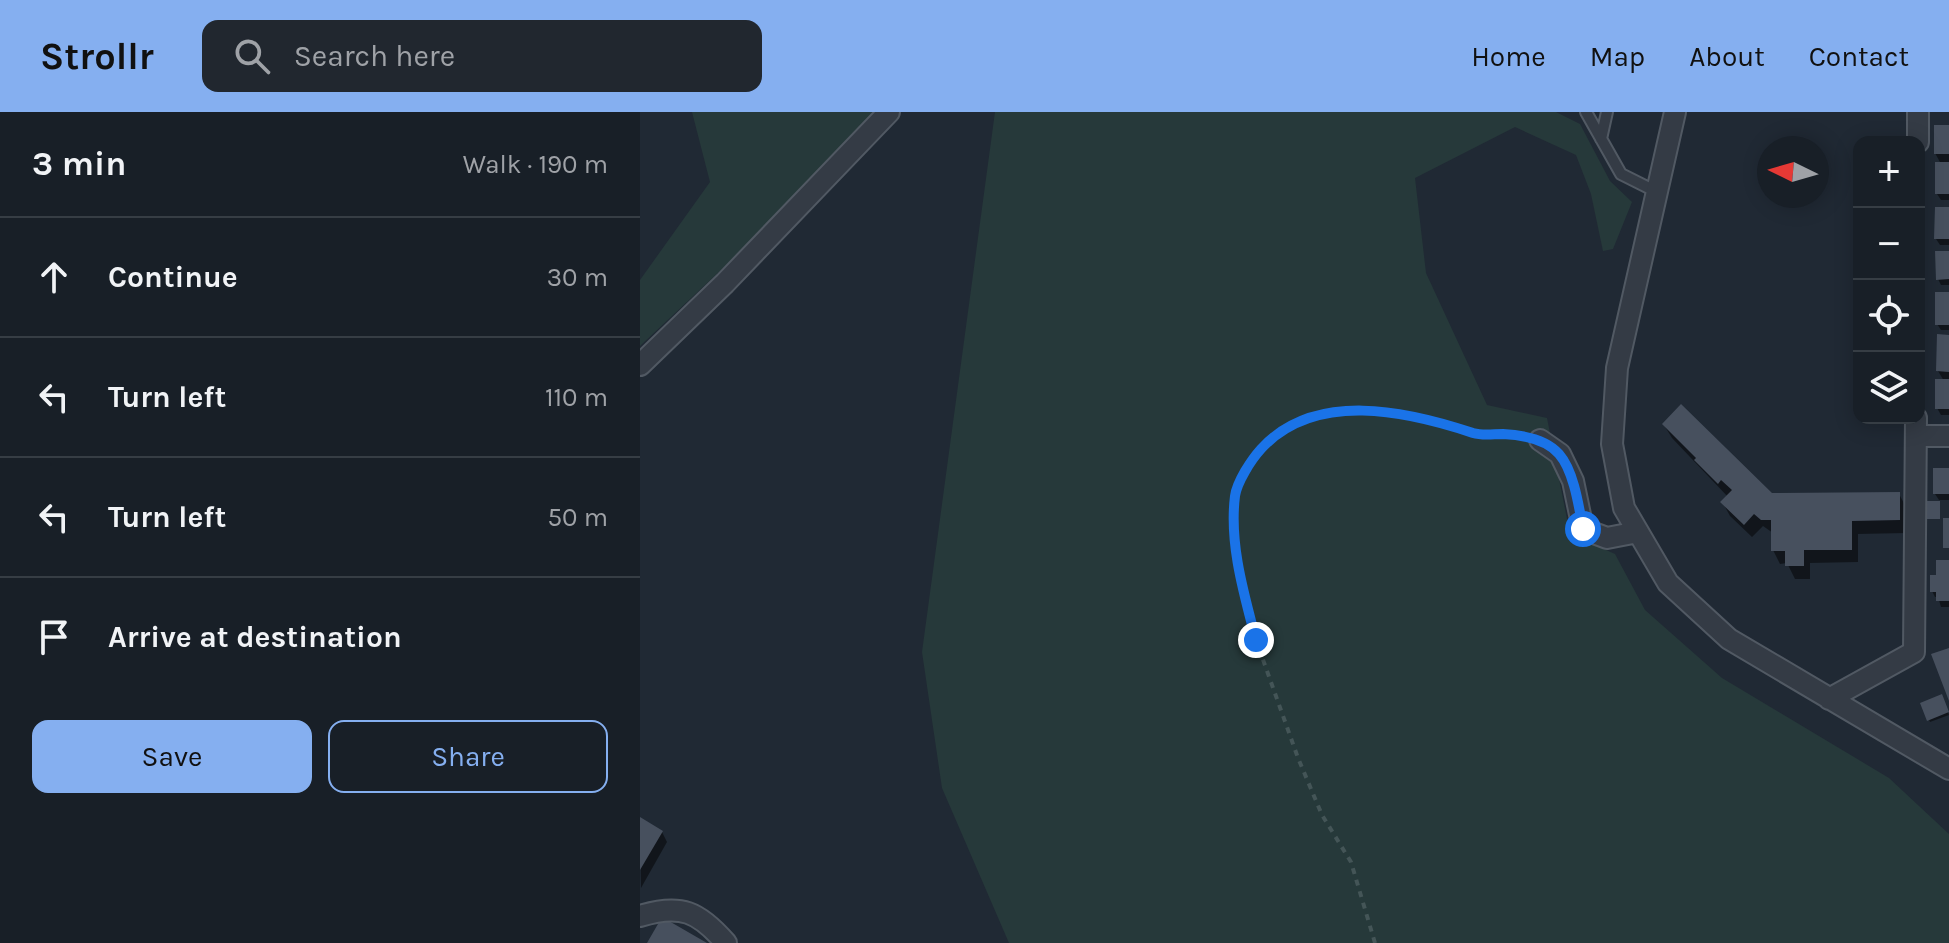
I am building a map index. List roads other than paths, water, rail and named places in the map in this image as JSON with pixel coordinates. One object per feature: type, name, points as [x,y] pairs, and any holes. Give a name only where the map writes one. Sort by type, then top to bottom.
[{"type":"street","points":[[640,365],[725,283],[889,112]]},
{"type":"street","points":[[1675,112],[1617,368],[1612,444],[1624,508],[1668,583],[1729,639],[1949,769]]},
{"type":"street","points":[[1918,112],[1918,136]]},
{"type":"street","points":[[1829,699],[1914,652],[1916,427],[1949,436]]},
{"type":"street","points":[[1540,440],[1560,454],[1573,481],[1583,529],[1607,538],[1638,532]]},
{"type":"street","points":[[640,916],[657,910],[688,911],[710,925],[726,943]]},
{"type":"lane","points":[[1586,112],[1621,174],[1657,192]]},
{"type":"lane","points":[[1601,139],[1607,112]]}]
